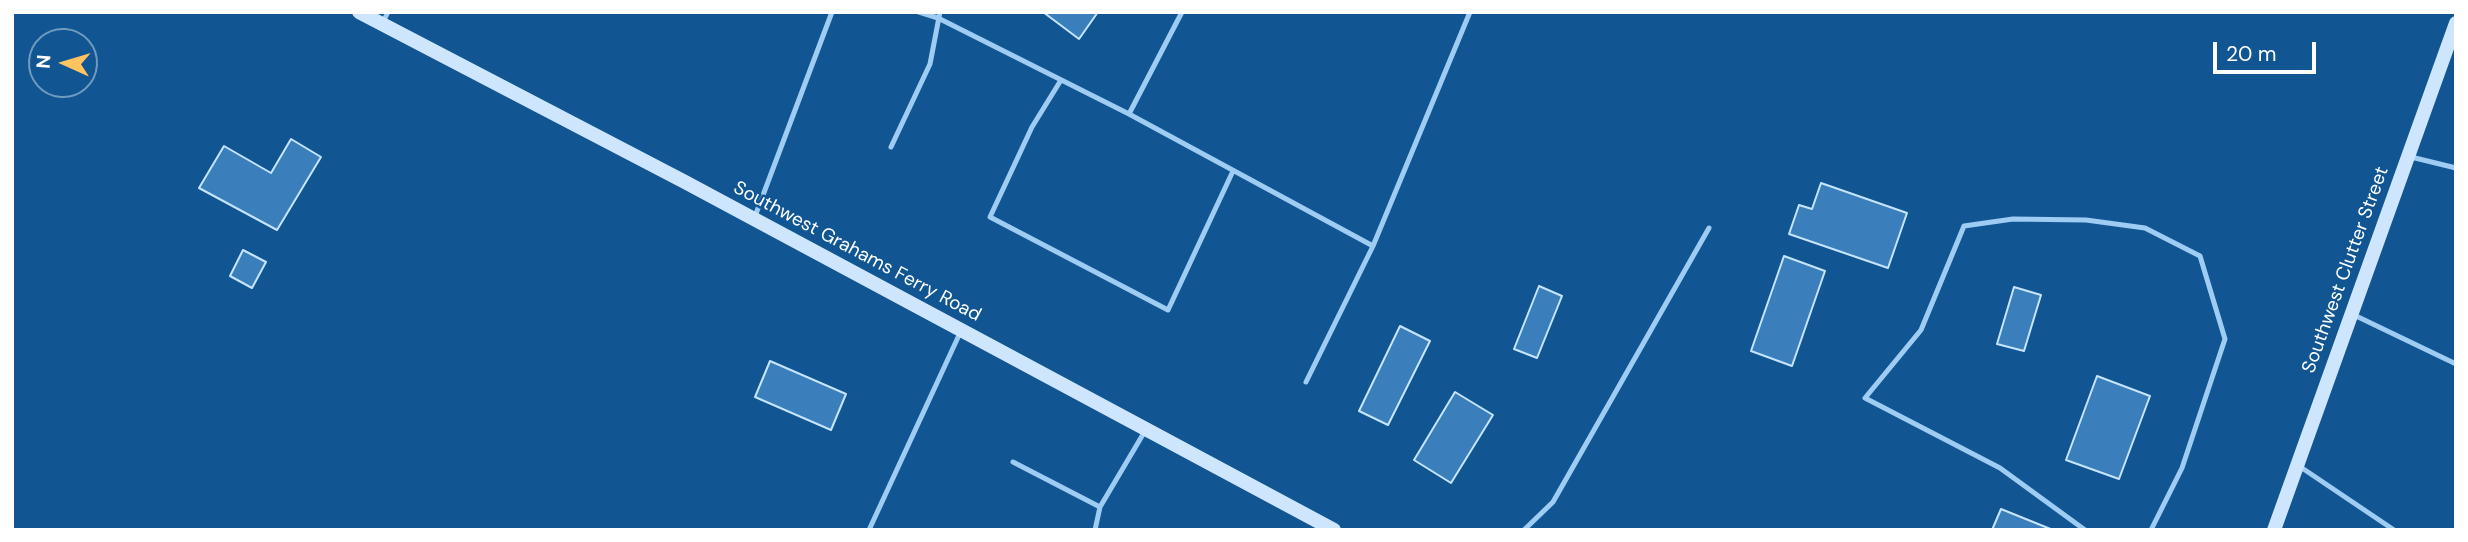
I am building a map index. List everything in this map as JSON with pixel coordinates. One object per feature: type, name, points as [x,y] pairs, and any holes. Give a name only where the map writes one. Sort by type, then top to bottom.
[{"type":"main road","name":"Southwest Grahams Ferry Road","points":[[359,12],[385,18],[1334,530]]},
{"type":"main road","name":"Southwest Clutter Street","points":[[2274,530],[2456,23]]},
{"type":"lane","points":[[754,219],[832,12]]},
{"type":"lane","points":[[919,12],[939,15],[1373,246]]},
{"type":"lane","points":[[1129,114],[1182,12]]},
{"type":"lane","points":[[1306,382],[1373,246],[1470,12]]},
{"type":"lane","points":[[891,147],[930,64],[939,15]]},
{"type":"lane","points":[[1061,80],[1032,127],[990,217],[1168,310],[1233,171]]},
{"type":"lane","points":[[2408,156],[2456,167]]},
{"type":"lane","points":[[2085,530],[2000,468],[1865,398],[1921,330],[1964,226],[2013,219],[2086,220],[2146,228],[2200,256],[2225,339],[2182,468],[2151,530]]},
{"type":"lane","points":[[1524,530],[1553,502],[1709,228]]},
{"type":"lane","points":[[2351,313],[2456,364]]},
{"type":"lane","points":[[869,530],[962,330]]},
{"type":"lane","points":[[1095,530],[1100,507],[1146,429]]},
{"type":"lane","points":[[1013,462],[1100,507]]},
{"type":"lane","points":[[2297,464],[2394,530]]},
{"type":"building","points":[[1043,12],[1098,12],[1079,39]]},
{"type":"building","points":[[291,139],[321,157],[277,230],[199,188],[224,146],[271,173]]},
{"type":"building","points":[[1821,183],[1907,213],[1888,268],[1789,234],[1799,205],[1812,209]]},
{"type":"building","points":[[243,250],[266,262],[252,288],[230,276]]},
{"type":"building","points":[[1784,256],[1825,271],[1792,366],[1751,351]]},
{"type":"building","points":[[1539,286],[1562,296],[1537,358],[1514,349]]},
{"type":"building","points":[[2014,287],[2041,295],[2024,351],[1997,344]]},
{"type":"building","points":[[1400,326],[1430,341],[1388,425],[1359,411]]},
{"type":"building","points":[[770,361],[846,394],[831,430],[755,397]]},
{"type":"building","points":[[2097,376],[2150,396],[2119,479],[2066,460]]},
{"type":"building","points":[[1455,392],[1493,415],[1451,483],[1414,460]]},
{"type":"building","points":[[2001,509],[2053,530],[1992,530]]}]
